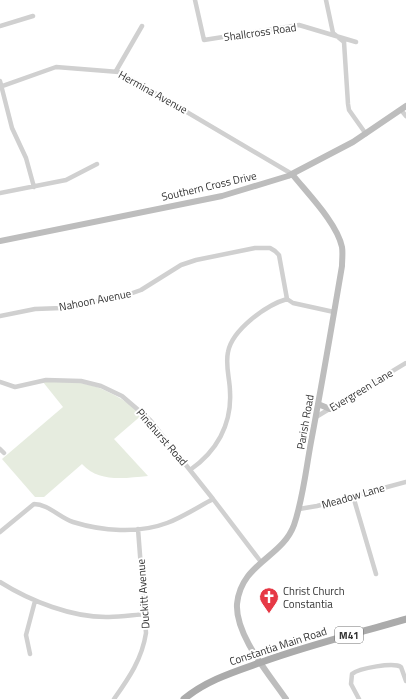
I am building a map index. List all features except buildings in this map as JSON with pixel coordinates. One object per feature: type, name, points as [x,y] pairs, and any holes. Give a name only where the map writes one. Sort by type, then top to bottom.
[{"type":"main road","name":"Constantia Main Road","points":[[184,699],[203,685],[215,679],[261,662],[406,619]]},
{"type":"street","name":"Shallcross Road","points":[[195,0],[204,40],[258,30],[299,25],[356,42]]},
{"type":"street","points":[[326,0],[333,33],[344,42],[350,110],[366,134]]},
{"type":"street","points":[[0,26],[33,16]]},
{"type":"street","points":[[116,71],[142,26]]},
{"type":"street","name":"Hermina Avenue","points":[[1,87],[56,67],[116,71],[126,75],[292,174]]},
{"type":"street","points":[[0,81],[12,128],[26,158],[34,187]]},
{"type":"street","points":[[404,108],[406,116]]},
{"type":"street","name":"Southern Cross Drive","points":[[0,241],[222,196],[292,174],[366,134],[404,108]]},
{"type":"street","points":[[0,193],[66,180],[97,164]]},
{"type":"street","name":"Parish Road","points":[[286,699],[242,631],[237,608],[243,584],[250,573],[286,540],[294,527],[299,509],[316,417],[342,266],[342,247],[332,226],[292,174]]},
{"type":"street","name":"Nahoon Avenue","points":[[0,316],[35,309],[62,308],[124,296],[141,290],[189,262],[255,248],[270,248],[276,251],[279,255],[287,299]]},
{"type":"street","points":[[190,470],[215,447],[224,432],[228,420],[230,392],[227,360],[231,342],[263,309],[276,302],[287,299],[293,303],[334,312]]},
{"type":"street","name":"Evergreen Lane","points":[[316,417],[406,363]]},
{"type":"street","name":"Pinehurst Road","points":[[0,382],[15,387],[46,380],[72,380],[101,386],[122,396],[143,412],[213,499],[261,562]]},
{"type":"street","points":[[318,404],[330,409]]},
{"type":"street","points":[[0,449],[4,453]]},
{"type":"street","name":"Meadow Lane","points":[[299,509],[318,506],[406,482]]},
{"type":"street","points":[[353,496],[376,574]]},
{"type":"street","points":[[0,532],[36,504],[67,521],[84,526],[105,529],[138,529],[168,523],[213,499]]},
{"type":"street","name":"Duckitt Avenue","points":[[114,699],[130,676],[141,655],[146,633],[146,614],[138,529]]},
{"type":"street","points":[[0,582],[35,601],[97,617],[146,614]]},
{"type":"street","points":[[30,654],[26,635],[35,601]]},
{"type":"street","points":[[359,699],[351,684],[352,674],[358,671],[394,664],[401,667],[406,681]]},
{"type":"shaded area","points":[[43,382],[76,382],[90,385],[121,399],[143,414],[114,439],[148,476],[121,478],[104,477],[89,470],[82,464],[44,497],[35,497],[2,459],[63,407]]},
{"type":"place","name":"Christ Church Constantia","points":[[269,614]]}]
